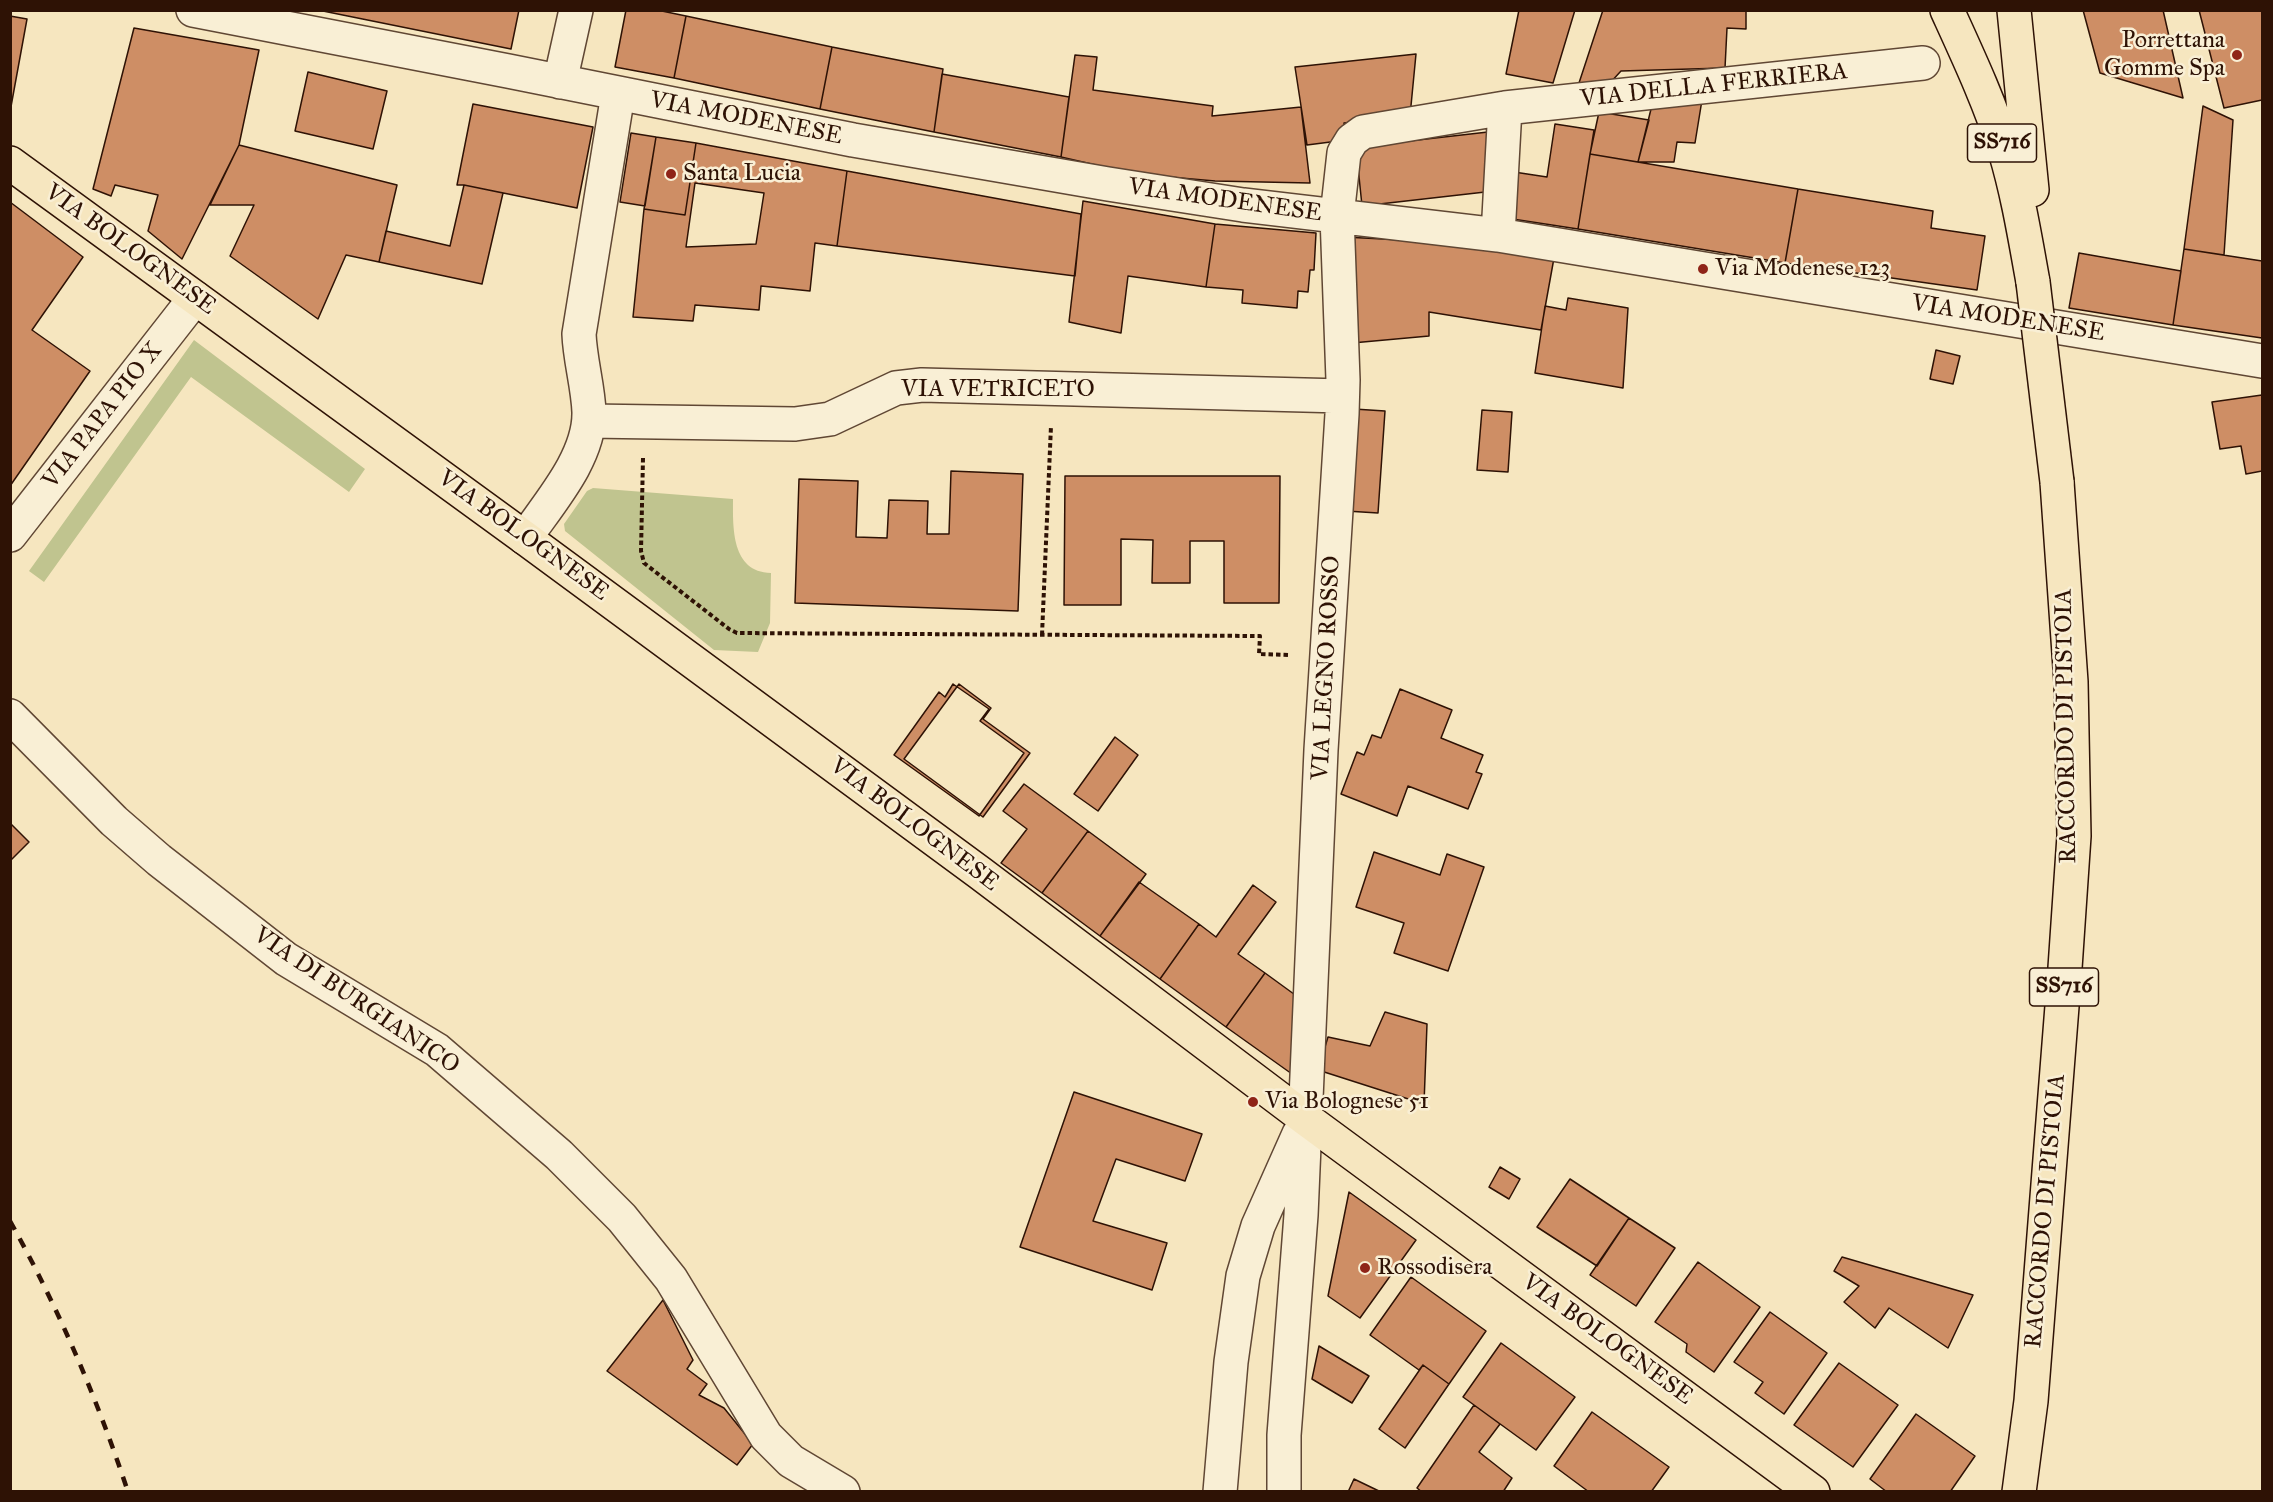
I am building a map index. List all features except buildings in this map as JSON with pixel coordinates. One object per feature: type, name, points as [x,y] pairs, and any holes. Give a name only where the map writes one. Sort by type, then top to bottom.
[{"type":"main road","name":"RACCORDO DI PISTOIA","points":[[1947,10],[2004,150],[2017,198],[2033,282],[2057,482],[2072,682],[2074,836],[2066,968],[2031,1401],[2019,1491]]},
{"type":"main road","points":[[2014,10],[2032,194],[2033,282]]},
{"type":"main road","name":"VIA BOLOGNESE","points":[[10,163],[980,873],[1306,1119],[1813,1491]]},
{"type":"street","name":"VIA MODENESE","points":[[193,10],[853,140],[1085,180],[1188,197],[1498,235],[2262,361]]},
{"type":"street","points":[[560,82],[576,10]]},
{"type":"street","name":"VIA DELLA FERRIERA","points":[[1337,216],[1344,153],[1357,135],[1372,129],[1505,108],[1923,63]]},
{"type":"street","points":[[525,538],[576,462],[589,421],[579,334],[618,94]]},
{"type":"street","points":[[1498,235],[1505,108]]},
{"type":"street","name":"VIA LEGNO ROSSO","points":[[1284,1491],[1284,1435],[1301,1215],[1321,750],[1342,396],[1337,216]]},
{"type":"street","name":"VIA PAPA PIO X","points":[[10,535],[195,298]]},
{"type":"street","name":"VIA VETRICETO","points":[[589,421],[795,424],[815,422],[830,419],[878,395],[908,386],[1342,396]]},
{"type":"street","name":"VIA DI BURGIANICO","points":[[10,716],[114,821],[159,860],[286,959],[437,1050],[559,1155],[622,1218],[671,1279],[766,1436],[791,1461],[843,1491]]},
{"type":"street","points":[[1220,1491],[1231,1362],[1243,1276],[1258,1227],[1286,1159],[1306,1119]]},
{"type":"path","points":[[1042,635],[1053,388]]},
{"type":"path","points":[[644,422],[642,560],[646,566],[729,629],[745,634],[1260,636],[1259,654],[1327,656]]},
{"type":"green space","points":[[194,340],[365,469],[349,492],[191,377],[44,582],[29,571]]},
{"type":"green space","points":[[593,488],[733,499],[734,534],[741,557],[758,571],[771,573],[770,623],[758,652],[714,650],[565,531],[564,524],[587,491]]},
{"type":"railway","points":[[10,1221],[28,1253],[75,1354],[128,1492]]},
{"type":"place","name":"Porrettana Gomme Spa","points":[[2237,55]]},
{"type":"place","name":"Santa Lucia","points":[[671,174]]},
{"type":"place","name":"Via Modenese 123","points":[[1703,269]]},
{"type":"place","name":"Via Bolognese 51","points":[[1253,1102]]},
{"type":"place","name":"Rossodisera","points":[[1365,1268]]}]
